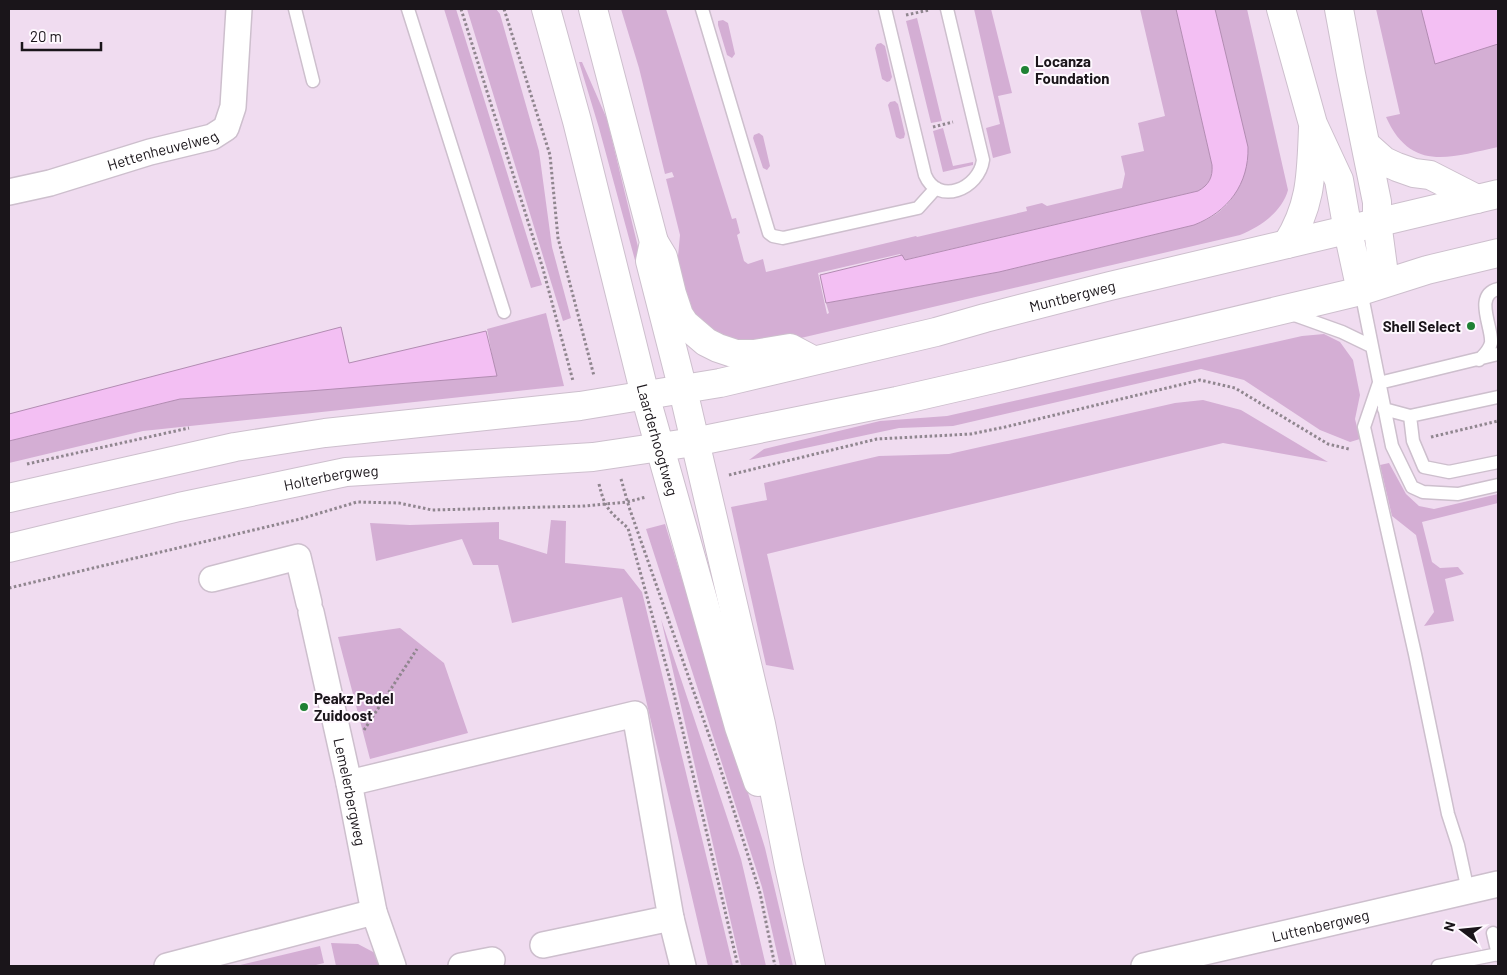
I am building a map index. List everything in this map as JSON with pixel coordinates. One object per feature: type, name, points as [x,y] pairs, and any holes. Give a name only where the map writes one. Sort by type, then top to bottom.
[{"type":"main road","name":"Laarderhoogtweg","points":[[546,9],[580,131],[659,446],[739,727],[789,866]]},
{"type":"main road","name":"Laarderhoogtweg","points":[[593,9],[654,242],[650,261],[683,390],[761,724],[811,966]]},
{"type":"main road","points":[[1281,9],[1313,124],[1339,180],[1348,231],[1373,286]]},
{"type":"main road","points":[[1339,9],[1350,74],[1377,202],[1373,286]]},
{"type":"main road","points":[[1287,244],[1296,230],[1310,187],[1313,124]]},
{"type":"main road","points":[[1366,145],[1384,161],[1397,167],[1414,173],[1430,175],[1488,197]]},
{"type":"main road","name":"Muntbergweg","points":[[645,395],[683,390],[760,374],[936,332],[1101,288],[1488,197]]},
{"type":"main road","points":[[654,242],[663,258],[679,315],[690,329],[706,342],[736,354],[754,354],[790,348],[815,361]]},
{"type":"main road","points":[[659,446],[694,442],[897,401],[1280,310],[1427,270],[1498,253]]},
{"type":"main road","points":[[9,498],[235,447],[325,433],[591,405],[645,395]]},
{"type":"main road","name":"Holterbergweg","points":[[9,548],[179,507],[346,472],[592,457],[659,446]]},
{"type":"street","name":"Hettenheuvelweg","points":[[9,192],[50,182],[150,152],[212,137],[226,128],[233,107],[240,9]]},
{"type":"street","name":"Lemelerbergweg","points":[[212,579],[298,557],[346,772],[374,912],[392,966]]},
{"type":"street","points":[[346,772],[635,714],[671,918],[683,966]]},
{"type":"street","name":"Luttenbergweg","points":[[1144,966],[1498,884]]},
{"type":"street","points":[[167,966],[374,912]]},
{"type":"street","points":[[544,945],[671,918]]},
{"type":"street","points":[[461,966],[492,960]]},
{"type":"lane","points":[[295,9],[313,81]]},
{"type":"lane","points":[[408,9],[504,312]]},
{"type":"lane","points":[[702,9],[769,233],[783,238],[918,208],[936,188]]},
{"type":"lane","points":[[887,14],[925,175],[929,183],[936,188],[946,191],[957,190],[975,180],[982,168],[983,160],[948,9]]},
{"type":"lane","points":[[1373,286],[1371,346],[1392,446],[1412,487],[1423,492],[1458,494],[1498,485]]},
{"type":"lane","points":[[1479,360],[1488,350],[1491,342],[1493,325],[1485,307],[1487,298],[1493,290],[1498,289]]},
{"type":"lane","points":[[1280,310],[1342,332],[1371,346]]},
{"type":"lane","points":[[1379,383],[1498,354]]},
{"type":"lane","points":[[1379,383],[1364,427],[1415,654],[1448,814],[1458,845],[1468,891]]},
{"type":"lane","points":[[1384,409],[1410,416],[1498,397]]},
{"type":"lane","points":[[1410,416],[1413,441],[1424,467],[1449,472],[1498,462]]},
{"type":"lane","points":[[1438,966],[1498,955],[1493,933]]},
{"type":"path","points":[[461,9],[543,269],[591,405]]},
{"type":"path","points":[[504,9],[550,155],[558,238],[591,405]]},
{"type":"path","points":[[887,14],[933,9]]},
{"type":"path","points":[[915,131],[973,117]]},
{"type":"path","points":[[748,471],[877,439],[971,434],[1200,380],[1235,388],[1328,444],[1358,451],[1369,451]]},
{"type":"path","points":[[1413,441],[1498,421]]},
{"type":"path","points":[[592,457],[604,503],[628,528],[674,694],[738,966]]},
{"type":"path","points":[[9,588],[300,519],[357,502],[399,503],[432,510],[585,506],[627,502],[720,767],[760,893],[775,966]]},
{"type":"path","points":[[346,772],[418,649]]},
{"type":"shaded area","points":[[9,9],[1498,9],[1498,966],[9,966]]},
{"type":"shaded area","points":[[444,9],[456,9],[542,285],[531,288]]},
{"type":"shaded area","points":[[467,9],[496,9],[500,14],[539,151],[552,247],[571,318],[563,321]]},
{"type":"shaded area","points":[[621,9],[666,9],[732,219],[736,218],[740,233],[737,235],[744,261],[748,264],[763,259],[766,272],[1027,211],[1026,207],[1042,203],[1047,206],[1122,188],[1125,174],[1121,156],[1144,151],[1138,123],[1165,116],[1140,9],[1176,9],[1212,165],[1211,177],[1205,186],[1198,191],[904,260],[900,254],[818,273],[827,314],[829,313],[826,303],[999,272],[1194,225],[1207,220],[1217,213],[1234,196],[1240,186],[1247,162],[1248,149],[1215,9],[1247,9],[1288,190],[1281,205],[1269,218],[1255,228],[1240,235],[771,345],[724,341],[690,314],[677,267],[680,235],[666,179],[674,177],[672,172],[665,174],[639,68]]},
{"type":"shaded area","points":[[974,9],[991,9],[1012,93],[998,96],[1011,153],[993,158],[986,128],[1000,124]]},
{"type":"shaded area","points":[[1176,9],[1215,9],[1248,147],[1245,173],[1240,185],[1234,195],[1217,213],[1194,225],[999,272],[826,303],[820,275],[902,255],[905,260],[1198,191],[1205,186],[1211,177],[1212,165]]},
{"type":"shaded area","points":[[1376,9],[1498,9],[1498,147],[1448,157],[1434,157],[1420,154],[1407,147],[1396,135],[1386,117],[1400,114]]},
{"type":"shaded area","points":[[1421,9],[1498,9],[1498,44],[1435,64]]},
{"type":"shaded area","points":[[917,18],[942,121],[931,123],[906,21]]},
{"type":"shaded area","points":[[723,20],[728,23],[735,54],[732,58],[727,55],[718,25],[718,21]]},
{"type":"shaded area","points":[[881,43],[885,46],[892,77],[887,82],[882,79],[875,48],[877,44]]},
{"type":"shaded area","points":[[579,62],[582,62],[607,119],[647,284],[642,286],[599,128]]},
{"type":"shaded area","points":[[895,101],[898,104],[905,134],[904,138],[900,139],[896,137],[888,105],[890,102]]},
{"type":"shaded area","points":[[943,128],[953,166],[973,162],[973,165],[943,172],[933,131]]},
{"type":"shaded area","points":[[759,133],[763,136],[770,166],[767,170],[763,168],[753,138],[754,135]]},
{"type":"shaded area","points":[[546,313],[564,386],[143,431],[9,463],[9,441],[180,399],[496,376],[487,329]]},
{"type":"shaded area","points":[[341,327],[349,363],[486,331],[497,376],[180,399],[9,441],[9,414]]},
{"type":"shaded area","points":[[1324,334],[1340,342],[1353,360],[1360,395],[1355,419],[1360,439],[1350,442],[1320,430],[1244,380],[1201,369],[953,426],[899,428],[749,460],[764,449],[880,421],[947,416],[1302,336]]},
{"type":"shaded area","points":[[1203,400],[1241,410],[1328,462],[1223,443],[767,554],[794,670],[766,665],[731,507],[767,500],[764,483],[879,456],[949,454],[1175,403]]},
{"type":"shaded area","points":[[1389,463],[1406,494],[1419,506],[1434,509],[1498,494],[1498,503],[1422,522],[1432,562],[1440,568],[1458,567],[1464,574],[1445,579],[1454,621],[1424,626],[1434,612],[1416,535],[1392,516],[1380,465]]},
{"type":"shaded area","points":[[551,520],[566,521],[565,563],[624,569],[642,592],[733,966],[708,966],[622,597],[512,623],[498,565],[473,565],[462,539],[376,561],[370,523],[410,525],[499,522],[499,539],[547,554]]},
{"type":"shaded area","points":[[665,524],[765,848],[793,966],[780,966],[762,887],[646,529]]},
{"type":"shaded area","points":[[661,619],[741,859],[766,966],[741,966]]},
{"type":"shaded area","points":[[400,628],[444,663],[468,733],[370,759],[338,637]]},
{"type":"shaded area","points":[[331,943],[358,944],[375,953],[380,966],[336,966]]},
{"type":"shaded area","points":[[320,946],[324,963],[312,966],[236,966]]},
{"type":"place","name":"Locanza Foundation","points":[[1025,70]]},
{"type":"place","name":"Shell Select","points":[[1471,326]]},
{"type":"place","name":"Peakz Padel Zuidoost","points":[[304,707]]}]
